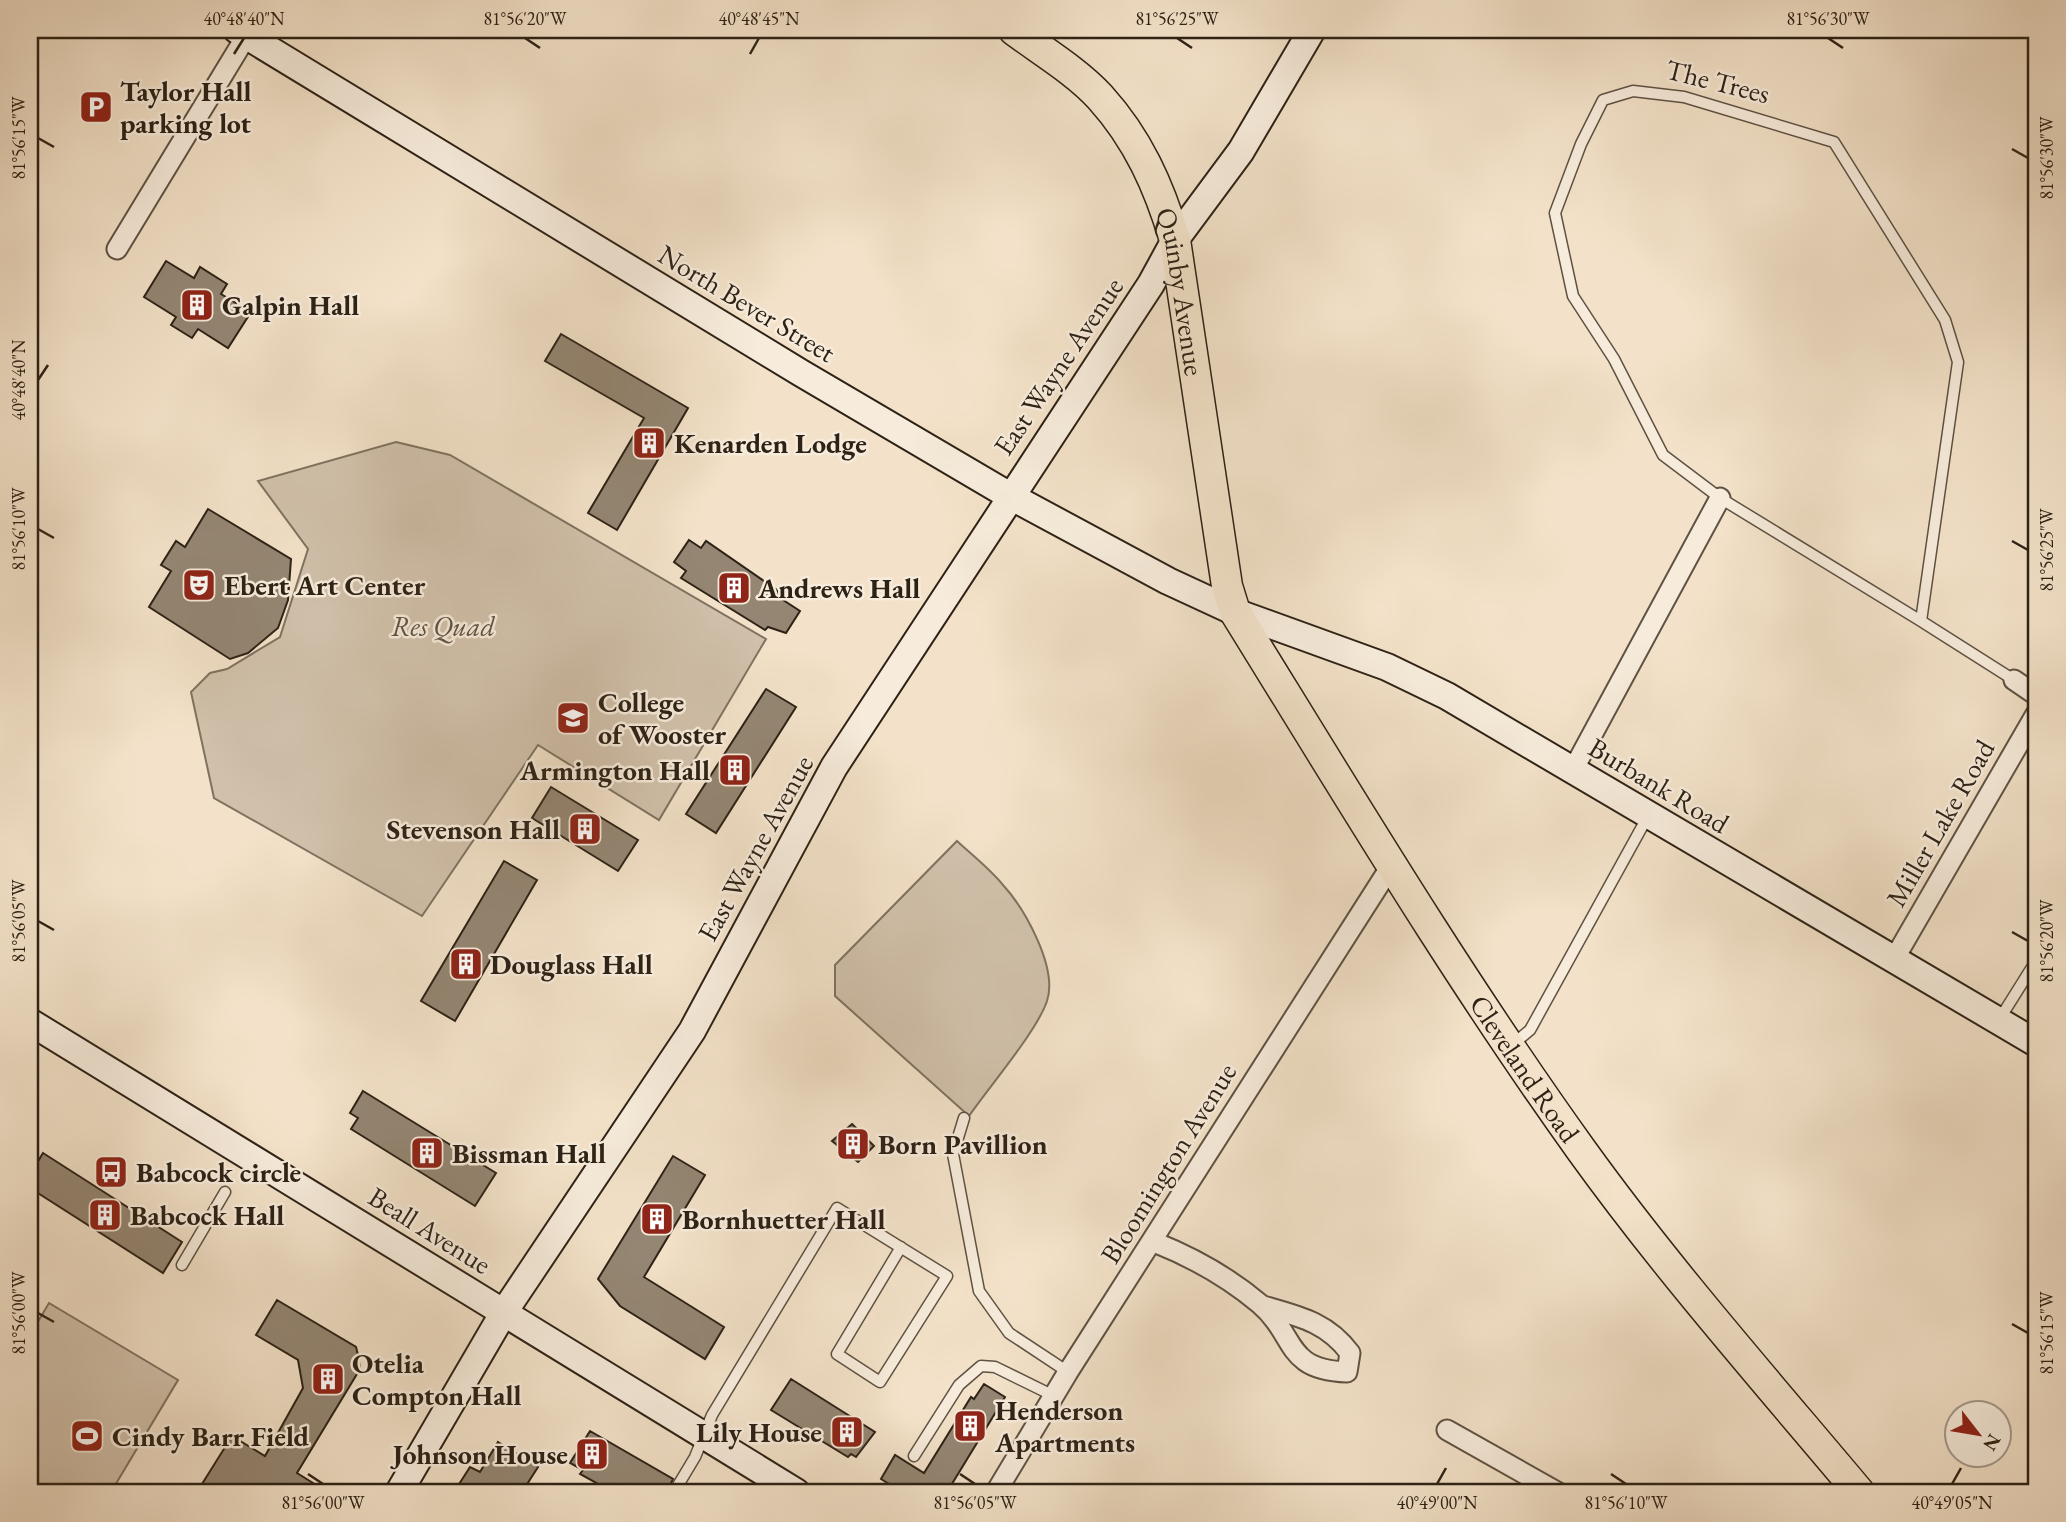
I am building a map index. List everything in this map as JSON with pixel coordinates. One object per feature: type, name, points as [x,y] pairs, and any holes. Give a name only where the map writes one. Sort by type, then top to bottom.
[{"type":"main road","name":"Quinby Avenue","points":[[1014,30],[1082,82],[1114,116],[1148,164],[1175,240],[1227,586],[1235,612]]},
{"type":"main road","name":"Cleveland Road","points":[[1235,612],[1391,866],[1582,1150],[1657,1249],[1859,1492]]},
{"type":"street","name":"East Wayne Avenue","points":[[399,1492],[505,1312],[692,1031],[834,767],[1151,284],[1175,240],[1241,150],[1312,30]]},
{"type":"street","points":[[117,249],[245,32]]},
{"type":"street","name":"North Bever Street","points":[[245,32],[1010,496],[1168,580],[1235,612]]},
{"type":"street","points":[[1573,770],[1720,498]]},
{"type":"street","name":"Burbank Road","points":[[1235,612],[1387,667],[1447,696],[2036,1043]]},
{"type":"street","name":"The Trees","points":[[2014,680],[2036,695]]},
{"type":"street","name":"Miller Lake Road","points":[[1893,961],[2036,714]]},
{"type":"street","name":"Bloomington Avenue","points":[[996,1492],[1068,1372],[1154,1242],[1391,866]]},
{"type":"street","name":"Beall Avenue","points":[[30,1022],[796,1492]]},
{"type":"street","points":[[1154,1242],[1178,1251],[1229,1280],[1262,1306],[1293,1352],[1307,1363],[1324,1372],[1347,1372],[1350,1353],[1337,1336],[1315,1321],[1262,1306]]},
{"type":"street","points":[[1447,1430],[1557,1492]]},
{"type":"lane","name":"The Trees","points":[[1921,621],[1958,362],[1945,320],[1834,142],[1684,97],[1633,91],[1603,100],[1581,144],[1555,213],[1573,296],[1614,359],[1663,456],[1720,498],[2014,680]]},
{"type":"lane","points":[[1511,1045],[1530,1030],[1648,815]]},
{"type":"lane","points":[[1998,1021],[2036,961]]},
{"type":"lane","points":[[964,1118],[953,1154],[979,1291],[1009,1333],[1068,1372]]},
{"type":"lane","points":[[182,1265],[225,1192]]},
{"type":"lane","points":[[674,1492],[704,1436],[712,1415],[837,1208],[901,1247],[947,1276],[880,1382],[837,1354],[901,1247]]},
{"type":"lane","points":[[914,1456],[959,1385],[981,1366],[995,1367],[1054,1396]]},
{"type":"green space","name":"Res Quad","points":[[396,442],[450,455],[766,639],[659,820],[538,745],[422,916],[214,798],[191,692],[210,673],[227,669],[280,637],[308,549],[258,481]]},
{"type":"green space","points":[[957,841],[998,879],[1021,909],[1044,956],[1049,988],[1047,1001],[1033,1028],[969,1116],[835,996],[835,965]]},
{"type":"green space","name":"Cindy Barr Field","points":[[49,1303],[178,1380],[111,1492],[30,1492],[30,1335]]},
{"type":"building","name":"Galpin Hall","points":[[166,261],[194,278],[200,267],[227,284],[221,294],[251,312],[228,348],[198,329],[192,338],[171,325],[176,317],[144,297]]},
{"type":"building","name":"Kenarden Lodge","points":[[561,334],[688,408],[617,530],[588,513],[644,418],[545,361]]},
{"type":"building","name":"Ebert Art Center","points":[[208,509],[291,559],[288,600],[278,628],[248,653],[230,659],[149,607],[171,571],[161,565],[176,541],[185,547]]},
{"type":"building","name":"Andrews Hall","points":[[689,540],[701,548],[706,541],[777,590],[777,596],[800,611],[786,633],[768,627],[765,630],[681,578],[686,571],[674,562]]},
{"type":"building","name":"Armington Hall","points":[[766,689],[796,707],[716,833],[686,814]]},
{"type":"building","name":"Stevenson Hall","points":[[551,787],[638,840],[618,871],[532,818]]},
{"type":"building","name":"Douglass Hall","points":[[504,861],[537,880],[455,1021],[421,1001]]},
{"type":"building","name":"Bissman Hall","points":[[363,1091],[496,1173],[475,1206],[351,1129],[358,1118],[350,1113]]},
{"type":"building","name":"Born Pavillion","points":[[852,1124],[874,1146],[858,1162],[832,1141]]},
{"type":"building","name":"Babcock Hall","points":[[43,1153],[182,1242],[163,1273],[30,1188],[30,1175]]},
{"type":"building","name":"Bornhuetter Hall","points":[[673,1156],[705,1175],[644,1277],[724,1327],[705,1359],[620,1306],[598,1279]]},
{"type":"building","name":"Otelia Compton Hall","points":[[277,1300],[356,1347],[358,1355],[360,1369],[297,1473],[313,1483],[308,1492],[197,1492],[232,1436],[265,1456],[303,1388],[298,1360],[256,1335]]},
{"type":"building","points":[[791,1379],[875,1432],[856,1457],[851,1454],[848,1457],[771,1410]]},
{"type":"building","name":"Henderson Apartments","points":[[984,1384],[1005,1397],[947,1492],[902,1492],[881,1479],[895,1455],[924,1473],[971,1397],[974,1399]]},
{"type":"building","points":[[590,1431],[673,1479],[667,1492],[598,1492],[602,1486],[580,1474],[583,1470],[570,1463]]},
{"type":"building","points":[[498,1442],[538,1467],[522,1492],[454,1492],[470,1467],[480,1472]]},
{"type":"place","name":"Taylor Hall parking lot","points":[[96,107]]},
{"type":"place","name":"Galpin Hall","points":[[197,305]]},
{"type":"place","name":"Kenarden Lodge","points":[[649,443]]},
{"type":"place","name":"Ebert Art Center","points":[[199,585]]},
{"type":"place","name":"Andrews Hall","points":[[734,588]]},
{"type":"place","name":"College of Wooster","points":[[573,718]]},
{"type":"place","name":"Armington Hall","points":[[735,770]]},
{"type":"place","name":"Stevenson Hall","points":[[585,829]]},
{"type":"place","name":"Douglass Hall","points":[[466,964]]},
{"type":"place","name":"Born Pavillion","points":[[853,1144]]},
{"type":"place","name":"Bissman Hall","points":[[427,1153]]},
{"type":"place","name":"Babcock circle","points":[[111,1172]]},
{"type":"place","name":"Babcock Hall","points":[[105,1215]]},
{"type":"place","name":"Bornhuetter Hall","points":[[657,1219]]},
{"type":"place","name":"Otelia Compton Hall","points":[[328,1379]]},
{"type":"place","name":"Henderson Apartments","points":[[970,1426]]},
{"type":"place","name":"Lily House","points":[[847,1432]]},
{"type":"place","name":"Cindy Barr Field","points":[[87,1436]]},
{"type":"place","name":"Johnson House","points":[[592,1454]]}]
